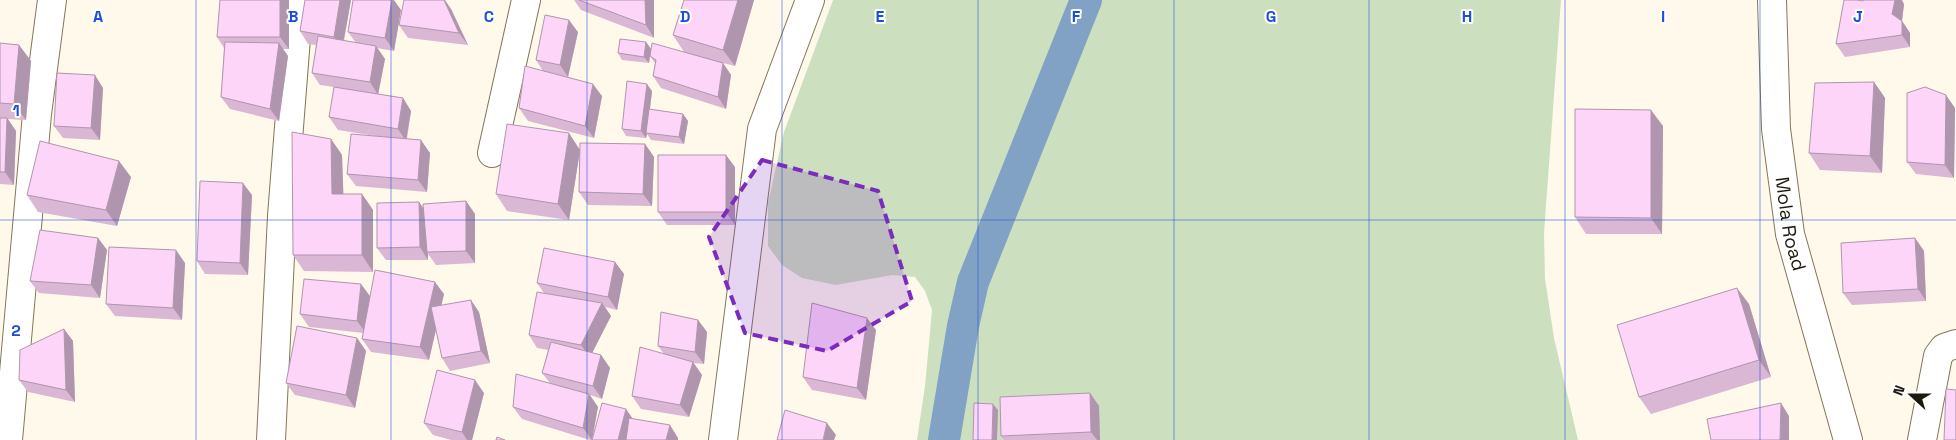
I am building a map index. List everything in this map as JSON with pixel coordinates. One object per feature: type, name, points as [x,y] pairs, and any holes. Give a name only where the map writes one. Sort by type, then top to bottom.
[{"type":"street","points":[[8,440],[11,268],[37,114],[52,0]]},
{"type":"street","points":[[271,440],[282,216],[300,0]]},
{"type":"street","points":[[492,153],[526,0]]},
{"type":"street","points":[[723,440],[762,129],[810,0]]},
{"type":"street","name":"Mola Road","points":[[1772,0],[1776,129],[1790,234],[1848,440]]},
{"type":"street","points":[[1922,440],[1938,356],[1944,348],[1956,344]]},
{"type":"highlighted area","points":[[762,160],[878,191],[912,301],[827,351],[745,333],[709,237]]},
{"type":"green space","points":[[833,0],[1561,0],[1544,233],[1545,279],[1554,338],[1578,440],[917,440],[925,386],[932,310],[925,291],[915,277],[892,275],[836,285],[802,278],[782,265],[768,246],[768,203],[784,132]]},
{"type":"building","points":[[220,0],[280,0],[280,37],[217,37]]},
{"type":"building","points":[[305,0],[340,0],[334,37],[300,31]]},
{"type":"building","points":[[353,0],[392,0],[385,38],[348,32]]},
{"type":"building","points":[[404,0],[444,0],[459,33],[399,25]]},
{"type":"building","points":[[579,0],[645,0],[646,25]]},
{"type":"building","points":[[684,0],[738,0],[723,50],[673,35]]},
{"type":"building","points":[[1844,0],[1895,0],[1892,14],[1902,21],[1902,35],[1836,44]]},
{"type":"building","points":[[545,15],[569,20],[560,65],[536,60]]},
{"type":"building","points":[[318,36],[376,46],[370,82],[312,73]]},
{"type":"building","points":[[620,39],[646,42],[644,57],[618,53]]},
{"type":"building","points":[[225,42],[279,43],[270,109],[221,97]]},
{"type":"building","points":[[0,43],[19,45],[14,104],[0,103]]},
{"type":"building","points":[[652,43],[723,63],[718,97],[653,76],[656,60],[650,56]]},
{"type":"building","points":[[525,66],[593,84],[585,126],[519,108]]},
{"type":"building","points":[[57,73],[95,75],[91,128],[54,126]]},
{"type":"building","points":[[627,81],[647,84],[641,131],[622,129]]},
{"type":"building","points":[[1874,82],[1870,156],[1809,153],[1815,83]]},
{"type":"building","points":[[334,87],[403,98],[398,129],[329,117]]},
{"type":"building","points":[[1925,87],[1946,95],[1945,165],[1907,162],[1907,93]]},
{"type":"building","points":[[649,109],[683,114],[679,137],[646,133]]},
{"type":"building","points":[[1575,109],[1651,110],[1651,218],[1575,217]]},
{"type":"building","points":[[0,118],[7,118],[5,172],[0,172]]},
{"type":"building","points":[[507,124],[569,133],[558,204],[496,194]]},
{"type":"building","points":[[292,132],[331,139],[332,194],[362,194],[362,255],[293,255]]},
{"type":"building","points":[[351,134],[421,140],[418,180],[347,174]]},
{"type":"building","points":[[40,141],[119,161],[106,210],[27,195]]},
{"type":"building","points":[[580,143],[645,144],[643,194],[579,192]]},
{"type":"building","points":[[658,155],[726,155],[726,212],[658,212]]},
{"type":"building","points":[[200,181],[243,183],[240,263],[197,261]]},
{"type":"building","points":[[466,201],[466,251],[427,252],[423,204]]},
{"type":"building","points":[[419,202],[420,247],[377,248],[377,203]]},
{"type":"building","points":[[40,230],[98,238],[91,285],[30,281]]},
{"type":"building","points":[[1915,238],[1918,289],[1843,293],[1841,243]]},
{"type":"building","points":[[109,247],[176,250],[173,308],[106,304]]},
{"type":"building","points":[[544,248],[615,262],[608,297],[537,283]]},
{"type":"building","points":[[375,270],[435,282],[420,347],[362,339]]},
{"type":"building","points":[[304,279],[361,284],[357,321],[300,314]]},
{"type":"building","points":[[1737,288],[1759,360],[1639,397],[1617,325]]},
{"type":"building","points":[[537,292],[602,303],[581,345],[529,335]]},
{"type":"building","points":[[471,300],[481,351],[442,358],[431,307]]},
{"type":"building","points":[[812,303],[867,318],[857,388],[803,377]]},
{"type":"building","points":[[661,312],[698,320],[695,352],[658,346]]},
{"type":"building","points":[[297,326],[357,338],[346,395],[286,383]]},
{"type":"building","points":[[64,329],[66,390],[19,380],[20,350]]},
{"type":"building","points":[[551,342],[601,355],[593,386],[542,373]]},
{"type":"building","points":[[640,347],[693,362],[680,405],[632,396]]},
{"type":"building","points":[[437,370],[475,380],[462,432],[424,423]]},
{"type":"building","points":[[516,374],[589,394],[583,428],[513,407]]},
{"type":"building","points":[[1946,389],[1956,390],[1956,440],[1944,440]]},
{"type":"building","points":[[1090,393],[1091,432],[1001,436],[1000,397]]},
{"type":"building","points":[[602,403],[626,409],[618,440],[592,440]]},
{"type":"building","points":[[974,403],[993,404],[992,440],[973,440]]},
{"type":"building","points":[[1781,403],[1780,440],[1711,440],[1707,419]]},
{"type":"building","points":[[785,410],[827,423],[823,440],[777,440]]},
{"type":"building","points":[[629,418],[670,425],[666,440],[626,440]]},
{"type":"waterway","points":[[944,440],[963,326],[973,282],[1086,0]]}]
